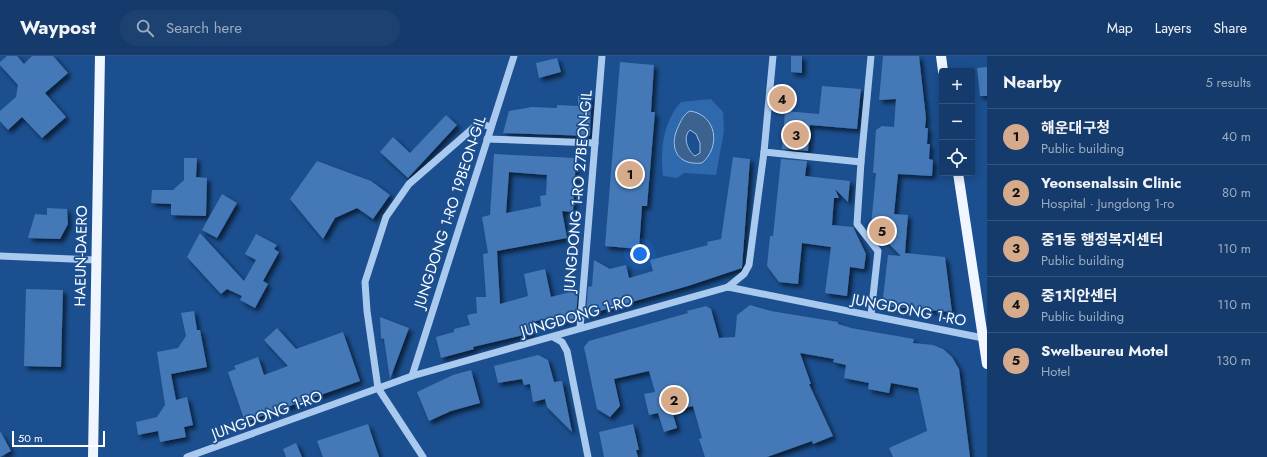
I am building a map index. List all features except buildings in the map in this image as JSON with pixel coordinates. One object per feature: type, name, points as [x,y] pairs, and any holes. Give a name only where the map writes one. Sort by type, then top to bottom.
[{"type":"main road","name":"HAEUN-DAERO","points":[[93,457],[100,56]]},
{"type":"main road","points":[[941,56],[943,68]]},
{"type":"main road","points":[[958,176],[987,364]]},
{"type":"street","name":"JUNGDONG 1-RO 19BEON-GIL","points":[[412,376],[514,56]]},
{"type":"street","name":"JUNGDONG 1-RO 27BEON-GIL","points":[[580,328],[602,56]]},
{"type":"street","points":[[728,287],[744,274],[749,265],[764,152],[773,56]]},
{"type":"street","points":[[871,56],[857,224],[878,251],[871,315]]},
{"type":"street","points":[[423,457],[378,388],[366,311],[365,282],[386,217],[409,184],[479,123],[491,127]]},
{"type":"street","points":[[487,139],[595,143]]},
{"type":"street","points":[[764,152],[861,162]]},
{"type":"street","points":[[0,256],[96,260]]},
{"type":"street","name":"JUNGDONG 1-RO","points":[[189,457],[412,376],[580,328],[715,292],[728,287],[983,338]]},
{"type":"street","points":[[552,337],[562,342],[567,351],[588,457]]},
{"type":"shaded area","points":[[711,99],[723,112],[724,131],[716,175],[684,173],[677,178],[663,176],[662,156],[664,137],[670,118],[681,102]],"holes":[[[695,112],[706,118],[712,126],[695,163],[685,160],[675,150],[674,138],[676,132],[684,116]]]},
{"type":"shaded area","points":[[690,111],[699,114],[706,119],[711,125],[713,132],[714,141],[712,149],[702,163],[693,163],[680,158],[675,147],[674,140],[676,133],[682,119]],"holes":[[[690,130],[696,134],[700,143],[700,153],[695,156],[688,147],[686,136]]]},
{"type":"place","name":"중1치안센터","points":[[782,99]]},
{"type":"place","name":"중1동 행정복지센터","points":[[796,135]]},
{"type":"place","name":"해운대구청","points":[[630,174]]},
{"type":"place","name":"Swelbeureu Motel","points":[[882,231]]},
{"type":"place","name":"Yeonsenalssin Clinic","points":[[674,400]]}]
